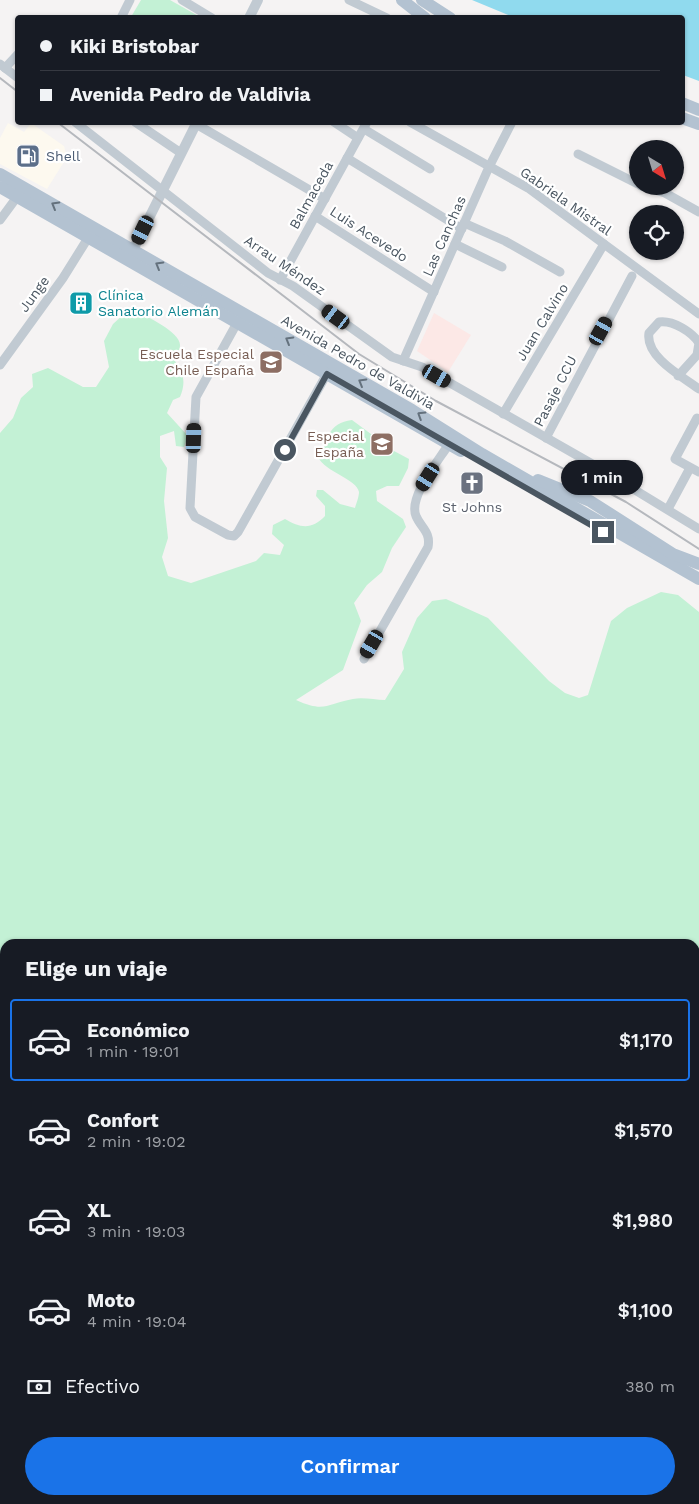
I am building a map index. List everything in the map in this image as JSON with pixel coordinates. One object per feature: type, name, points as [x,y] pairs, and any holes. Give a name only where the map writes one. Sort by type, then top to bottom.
[{"type":"main road","points":[[402,0],[421,15]]},
{"type":"main road","points":[[422,0],[445,15]]},
{"type":"main road","points":[[685,104],[699,110]]},
{"type":"main road","points":[[685,119],[699,124]]},
{"type":"main road","name":"Avenida Pedro de Valdivia","points":[[0,174],[30,191],[89,232],[118,255],[237,323],[329,369],[522,477],[560,503],[699,588]]},
{"type":"main road","name":"Avenida Pedro de Valdivia","points":[[0,187],[89,232],[133,250],[449,444],[638,542],[699,579]]},
{"type":"main road","points":[[17,197],[23,192],[30,191]]},
{"type":"main road","points":[[118,255],[127,254],[133,250],[134,264]]},
{"type":"main road","points":[[522,477],[547,482],[577,494],[673,554],[699,564]]},
{"type":"main road","points":[[560,503],[577,494]]},
{"type":"main road","points":[[602,508],[638,542]]},
{"type":"street","points":[[122,15],[130,0]]},
{"type":"street","points":[[182,0],[207,15]]},
{"type":"street","points":[[251,15],[258,0]]},
{"type":"street","points":[[349,0],[381,15]]},
{"type":"street","points":[[15,56],[2,66],[15,76]]},
{"type":"street","name":"Arrau Méndez","points":[[79,125],[268,273],[293,286],[392,357],[419,366],[668,509],[699,529]]},
{"type":"street","points":[[140,125],[182,153]]},
{"type":"street","points":[[133,250],[195,125]]},
{"type":"street","name":"Luis Acevedo","points":[[199,125],[325,199]]},
{"type":"street","points":[[338,125],[358,138]]},
{"type":"street","name":"Gabriela Mistral","points":[[415,125],[528,188],[699,314]]},
{"type":"street","name":"Las Canchas","points":[[403,361],[489,167],[510,125]]},
{"type":"street","points":[[365,126],[430,169]]},
{"type":"street","name":"Balmaceda","points":[[280,280],[365,126]]},
{"type":"street","points":[[578,154],[629,180]]},
{"type":"street","points":[[348,158],[463,226],[505,241],[560,272]]},
{"type":"street","points":[[667,195],[699,212]]},
{"type":"street","points":[[0,220],[17,197]]},
{"type":"street","name":"Luis Acevedo","points":[[315,216],[434,292]]},
{"type":"street","name":"Junge","points":[[0,365],[63,278],[89,232]]},
{"type":"street","points":[[455,244],[502,267]]},
{"type":"street","name":"Juan Calvino","points":[[503,414],[604,244]]},
{"type":"street","name":"Pasaje CCU","points":[[546,438],[632,276]]},
{"type":"street","points":[[678,376],[697,355],[698,343],[676,325],[659,322],[651,330],[649,342],[678,376],[699,389]]},
{"type":"street","points":[[237,323],[196,397],[190,508],[195,517],[234,536],[238,532],[329,369]]},
{"type":"street","points":[[668,509],[695,470],[675,459],[697,418]]},
{"type":"street","points":[[364,659],[428,546],[428,534],[416,517],[414,502],[449,444]]},
{"type":"shaded area","points":[[8,123],[24,132],[29,125],[34,125],[64,146],[67,157],[47,189],[0,164],[0,138]]},
{"type":"shaded area","points":[[434,313],[471,335],[448,372],[417,351]]},
{"type":"green space","points":[[141,0],[170,0],[196,15],[132,15]]},
{"type":"green space","points":[[136,312],[155,321],[175,335],[180,345],[175,361],[182,374],[183,387],[180,397],[173,400],[167,413],[188,436],[184,447],[176,446],[174,431],[160,436],[160,457],[167,468],[164,501],[168,538],[162,557],[168,576],[191,583],[256,561],[264,553],[280,555],[284,545],[272,534],[273,525],[285,519],[301,526],[315,524],[320,521],[325,516],[325,506],[316,496],[317,490],[323,490],[340,504],[355,508],[359,494],[357,487],[327,467],[318,457],[333,428],[344,422],[352,420],[394,451],[409,459],[408,468],[399,486],[387,486],[376,491],[377,501],[403,519],[406,527],[392,548],[382,572],[367,585],[354,603],[361,621],[343,670],[296,700],[320,707],[357,698],[385,700],[404,669],[402,652],[417,618],[432,601],[446,599],[488,618],[549,681],[565,693],[579,698],[588,695],[611,621],[627,608],[661,592],[678,595],[699,612],[699,939],[0,939],[0,433],[13,418],[21,398],[33,387],[32,374],[48,368],[83,387],[96,387],[109,367],[104,341],[113,324],[124,314]]},
{"type":"water","points":[[472,0],[699,0],[699,81],[685,76],[685,15],[508,15]]},
{"type":"railway","points":[[0,78],[15,90]]},
{"type":"railway","points":[[61,125],[359,354],[436,401],[626,502],[699,549]]},
{"type":"place","name":"Shell","points":[[28,156]]},
{"type":"place","name":"Clínica Sanatorio Alemán","points":[[81,303]]},
{"type":"place","name":"Escuela Especial Chile España","points":[[271,362]]},
{"type":"place","name":"Especial España","points":[[382,444]]},
{"type":"place","name":"St Johns","points":[[472,483]]},
{"type":"route","points":[[285,450],[327,374],[603,532]]}]
